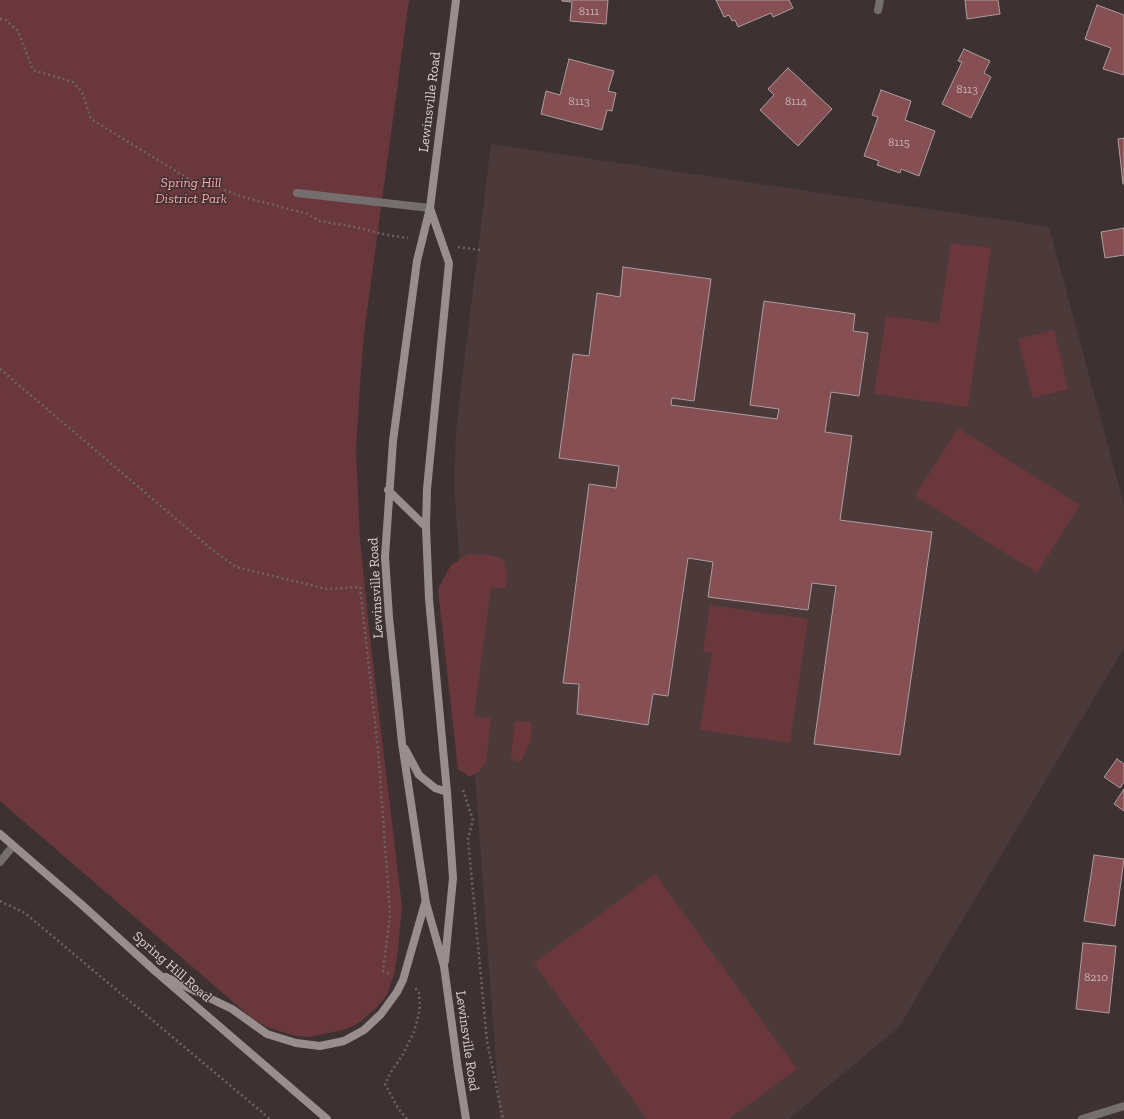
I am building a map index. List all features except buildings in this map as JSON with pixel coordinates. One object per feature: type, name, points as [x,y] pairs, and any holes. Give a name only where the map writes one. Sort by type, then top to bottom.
[{"type":"main road","name":"Lewinsville Road","points":[[456,0],[430,208],[417,261],[393,441],[388,490],[385,556],[389,617],[402,743],[426,902],[444,966],[466,1119]]},
{"type":"main road","name":"Lewinsville Road","points":[[430,208],[449,263],[426,489],[429,599],[447,792],[453,878],[444,966]]},
{"type":"main road","points":[[388,490],[426,527]]},
{"type":"main road","points":[[402,743],[419,775],[435,788],[447,792]]},
{"type":"main road","name":"Spring Hill Road","points":[[0,834],[155,971],[327,1119]]},
{"type":"main road","points":[[155,971],[232,1009],[267,1034],[296,1043],[320,1046],[344,1041],[364,1030],[382,1014],[397,992],[403,980],[426,902]]},
{"type":"street","points":[[878,10],[880,0]]},
{"type":"street","points":[[297,193],[430,208]]},
{"type":"street","points":[[0,862],[13,846]]},
{"type":"street","points":[[1082,1119],[1124,1106]]},
{"type":"path","points":[[0,19],[6,20],[18,31],[33,70],[73,82],[82,92],[91,119],[192,180],[203,182],[243,197],[308,214],[319,221],[355,226],[387,235],[422,240]]},
{"type":"path","points":[[443,244],[480,250]]},
{"type":"path","points":[[0,369],[203,542],[236,567],[327,589],[360,587],[378,749],[390,914],[383,971],[413,985],[419,993],[420,1009],[414,1032],[402,1056],[385,1084],[398,1108],[407,1119]]},
{"type":"path","points":[[463,790],[473,820],[468,839],[487,1041],[503,1119]]},
{"type":"path","points":[[0,901],[25,913],[270,1119]]},
{"type":"shaded area","points":[[491,144],[1049,227],[1124,505],[1124,648],[899,1027],[789,1119],[500,1119],[454,485],[456,431],[459,403]]},
{"type":"green space","name":"Spring Hill District Park","points":[[0,0],[409,0],[364,334],[356,451],[360,540],[369,630],[402,907],[394,974],[387,995],[376,1008],[360,1022],[347,1029],[310,1037],[295,1036],[267,1027],[253,1019],[0,801]]},
{"type":"green space","points":[[951,243],[991,248],[968,407],[874,394],[886,316],[939,323]]},
{"type":"green space","points":[[1054,330],[1068,389],[1033,398],[1018,339]]},
{"type":"green space","points":[[958,428],[1080,505],[1037,573],[915,496]]},
{"type":"green space","points":[[468,554],[490,555],[503,559],[507,573],[506,588],[491,588],[474,716],[491,718],[486,763],[478,772],[470,777],[458,769],[438,589],[451,565]]},
{"type":"green space","points":[[710,605],[808,619],[790,743],[700,730],[712,652],[703,652]]},
{"type":"green space","points":[[515,721],[531,722],[531,740],[521,761],[516,762],[511,757]]},
{"type":"green space","points":[[655,874],[797,1069],[729,1119],[647,1119],[534,963]]}]
